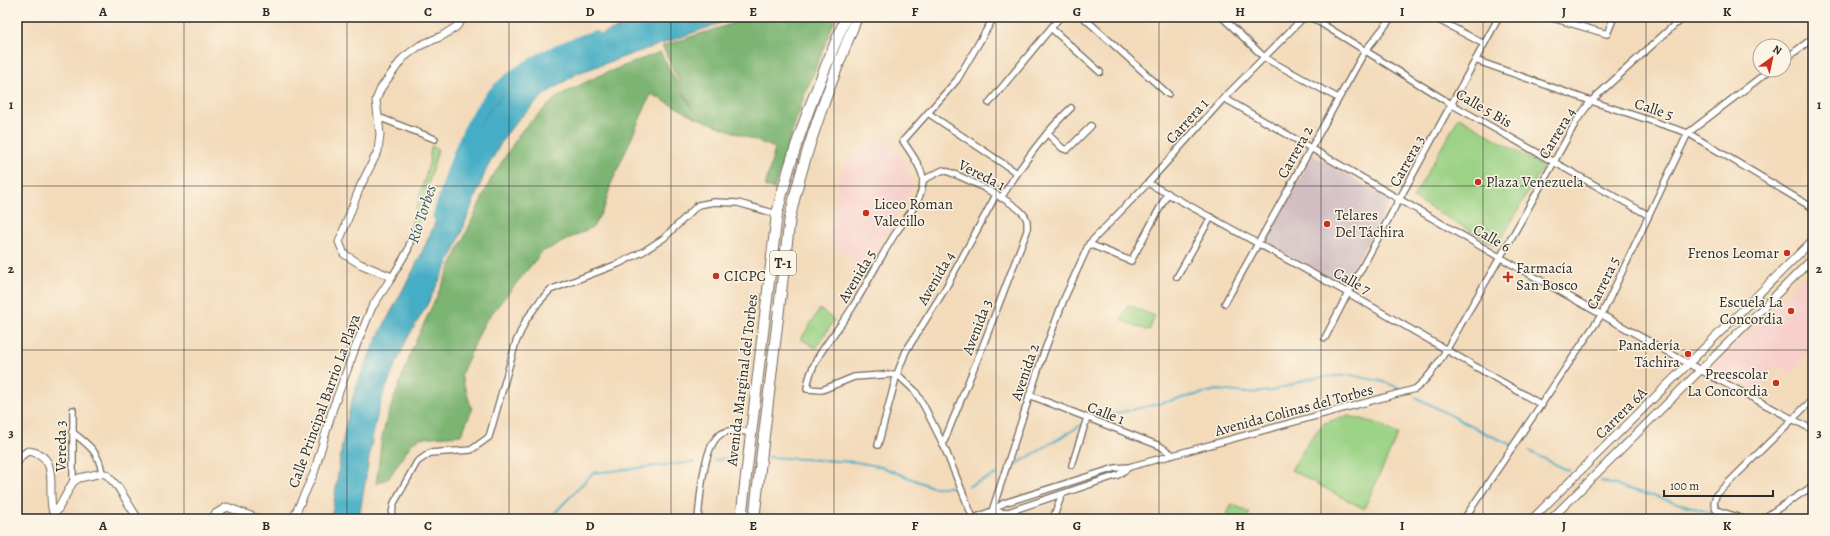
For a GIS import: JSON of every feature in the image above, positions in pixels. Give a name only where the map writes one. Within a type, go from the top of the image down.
[{"type":"highway","name":"Avenida Marginal del Torbes","points":[[741,519],[777,214],[797,139],[846,17]]},
{"type":"highway","name":"Avenida Marginal del Torbes","points":[[754,519],[782,273],[790,217],[799,176],[810,142],[857,17]]},
{"type":"highway","points":[[751,433],[764,434]]},
{"type":"street","points":[[411,238],[408,250],[392,277],[360,264],[344,254],[340,242],[360,187],[380,144],[376,100],[382,88],[403,58],[418,46],[442,36],[456,27],[464,17]]},
{"type":"street","points":[[924,180],[916,161],[903,141],[957,80],[994,17]]},
{"type":"street","points":[[990,103],[1052,29],[1060,17]]},
{"type":"street","points":[[1083,17],[1168,94]]},
{"type":"street","points":[[1222,17],[1265,58],[1338,98]]},
{"type":"street","name":"Carrera 1","points":[[1090,244],[1148,183],[1224,98],[1304,17]]},
{"type":"street","name":"Calle 5 Bis","points":[[1312,17],[1451,104],[1648,215]]},
{"type":"street","name":"Carrera 2","points":[[1225,303],[1365,51],[1392,17]]},
{"type":"street","points":[[1433,17],[1484,44]]},
{"type":"street","name":"Carrera 3","points":[[1325,338],[1348,293],[1499,17]]},
{"type":"street","points":[[1549,17],[1607,34],[1614,17]]},
{"type":"street","points":[[1670,17],[1678,22]]},
{"type":"street","name":"Carrera 4","points":[[1446,349],[1500,258],[1577,120],[1591,101],[1683,17]]},
{"type":"street","points":[[1052,29],[1100,72]]},
{"type":"street","points":[[1792,54],[1813,38]]},
{"type":"street","name":"Calle 5","points":[[1475,60],[1688,133],[1813,208]]},
{"type":"street","name":"Carrera 5","points":[[1464,519],[1602,314],[1688,133],[1760,78]]},
{"type":"street","name":"Calle 6","points":[[1224,98],[1400,198],[1500,258],[1689,364],[1703,370],[1813,430]]},
{"type":"street","name":"Avenida 4","points":[[878,445],[897,374],[906,351],[945,289],[999,196],[1047,132],[1071,108]]},
{"type":"street","points":[[928,113],[1017,173]]},
{"type":"street","points":[[378,117],[434,139]]},
{"type":"street","points":[[1047,132],[1062,148],[1067,150],[1091,126]]},
{"type":"street","name":"Vereda 1","points":[[924,180],[943,170],[999,196],[1026,217]]},
{"type":"street","name":"Avenida 5","points":[[897,374],[854,377],[822,390],[807,388],[808,376],[815,363],[915,206],[924,180]]},
{"type":"street","name":"Calle 7","points":[[1148,183],[1348,293],[1542,405]]},
{"type":"street","points":[[1090,244],[1131,261],[1168,193]]},
{"type":"street","points":[[390,519],[394,502],[416,462],[430,453],[471,450],[489,437],[516,342],[526,320],[550,290],[618,264],[644,251],[664,238],[698,205],[714,202],[738,203],[777,214]]},
{"type":"street","name":"Avenida 3","points":[[943,444],[1027,231],[1026,217]]},
{"type":"street","points":[[1177,277],[1211,217]]},
{"type":"street","name":"Carrera 6A","points":[[1532,519],[1813,240]]},
{"type":"street","name":"Avenida 2","points":[[992,511],[1029,395],[1064,299],[1090,244]]},
{"type":"street","name":"Carrera 6A","points":[[1551,519],[1703,370],[1813,258]]},
{"type":"street","points":[[1807,264],[1813,271]]},
{"type":"street","name":"Calle Principal Barrio La Playa","points":[[293,519],[314,473],[333,408],[356,346],[372,307],[392,277]]},
{"type":"street","name":"Avenida Colinas del Torbes","points":[[973,518],[992,511],[1004,503],[1115,468],[1129,467],[1415,389],[1422,384],[1446,349]]},
{"type":"street","points":[[897,374],[914,391],[921,401],[943,444],[973,518]]},
{"type":"street","name":"Calle 1","points":[[1029,395],[1160,446],[1173,455]]},
{"type":"street","points":[[1744,519],[1716,510],[1714,503],[1716,495],[1813,398]]},
{"type":"street","name":"Vereda 3","points":[[73,410],[73,482]]},
{"type":"street","points":[[1072,465],[1087,418]]},
{"type":"street","points":[[698,519],[708,452],[713,442],[720,434],[734,430],[751,433]]},
{"type":"street","points":[[72,432],[92,447],[101,462],[102,473]]},
{"type":"street","points":[[17,464],[21,456],[28,451],[36,452],[48,463],[52,478],[50,493],[51,516]]},
{"type":"street","name":"Avenida Colinas del Torbes","points":[[992,511],[1005,512],[1062,494],[1118,475],[1129,467]]},
{"type":"street","points":[[51,516],[58,511],[73,482],[79,478],[102,473],[107,475],[118,487],[138,519]]},
{"type":"street","points":[[1762,519],[1813,486]]},
{"type":"street","points":[[1053,518],[1062,494]]},
{"type":"street","points":[[212,519],[215,514],[227,507],[259,519]]},
{"type":"shaded area","name":"Liceo Roman Valecillo","points":[[884,136],[905,161],[914,185],[865,271],[829,241],[842,165]]},
{"type":"shaded area","name":"Telares Del Táchira","points":[[1313,155],[1391,200],[1343,285],[1264,243]]},
{"type":"shaded area","name":"Escuela La Concordia","points":[[1808,273],[1813,278],[1813,344],[1792,374],[1775,365],[1759,393],[1714,367]]},
{"type":"green space","points":[[753,17],[836,17],[802,102],[774,189],[765,187],[775,148],[697,118],[651,94],[611,184],[604,208],[593,227],[542,252],[484,323],[461,375],[472,410],[461,435],[420,438],[411,444],[389,478],[376,484],[382,437],[387,418],[413,347],[491,179],[522,130],[558,96],[598,76],[660,52],[693,110],[662,46]]},
{"type":"green space","name":"Plaza Venezuela","points":[[1459,117],[1543,167],[1497,246],[1413,198]]},
{"type":"green space","points":[[431,146],[438,149],[415,232],[410,229],[429,164]]},
{"type":"green space","points":[[1128,305],[1155,316],[1149,331],[1121,320]]},
{"type":"green space","points":[[820,309],[834,320],[816,348],[801,339]]},
{"type":"green space","points":[[1348,416],[1377,423],[1398,434],[1364,509],[1291,470],[1311,438],[1324,423]]},
{"type":"green space","points":[[1232,504],[1250,513],[1246,519],[1224,519]]},
{"type":"water","points":[[652,17],[738,17],[578,73],[545,94],[517,121],[505,136],[486,170],[454,251],[427,305],[407,339],[382,398],[374,428],[359,519],[331,519],[347,420],[363,368],[419,258],[462,158],[482,121],[510,87],[525,73],[542,62],[559,52],[595,36]]},
{"type":"waterway","name":"Río Torbes","points":[[439,216],[461,149],[473,124],[490,99],[502,86],[531,65],[547,56],[579,42],[595,37]]},
{"type":"waterway","points":[[1096,418],[1217,390],[1247,393],[1272,391],[1308,379],[1335,376],[1351,375],[1384,382],[1399,388]]},
{"type":"waterway","points":[[1415,397],[1489,435],[1517,447]]},
{"type":"waterway","points":[[1015,465],[1083,424]]},
{"type":"waterway","points":[[1529,451],[1569,471]]},
{"type":"waterway","points":[[767,457],[856,462],[882,467],[932,487],[952,487]]},
{"type":"waterway","points":[[714,460],[736,458]]},
{"type":"waterway","points":[[549,519],[593,473],[694,462]]},
{"type":"waterway","points":[[969,486],[997,474]]},
{"type":"waterway","points":[[1601,481],[1705,511],[1726,519]]},
{"type":"place","name":"Plaza Venezuela","points":[[1478,182]]},
{"type":"place","name":"Liceo Roman Valecillo","points":[[866,213]]},
{"type":"place","name":"Telares Del Táchira","points":[[1327,224]]},
{"type":"place","name":"Frenos Leomar","points":[[1787,253]]},
{"type":"place","name":"CICPC","points":[[716,276]]},
{"type":"place","name":"Farmacía San Bosco","points":[[1508,277]]},
{"type":"place","name":"Escuela La Concordia","points":[[1791,311]]},
{"type":"place","name":"Panadería Táchira","points":[[1688,354]]},
{"type":"place","name":"Preescolar La Concordia","points":[[1776,383]]}]
